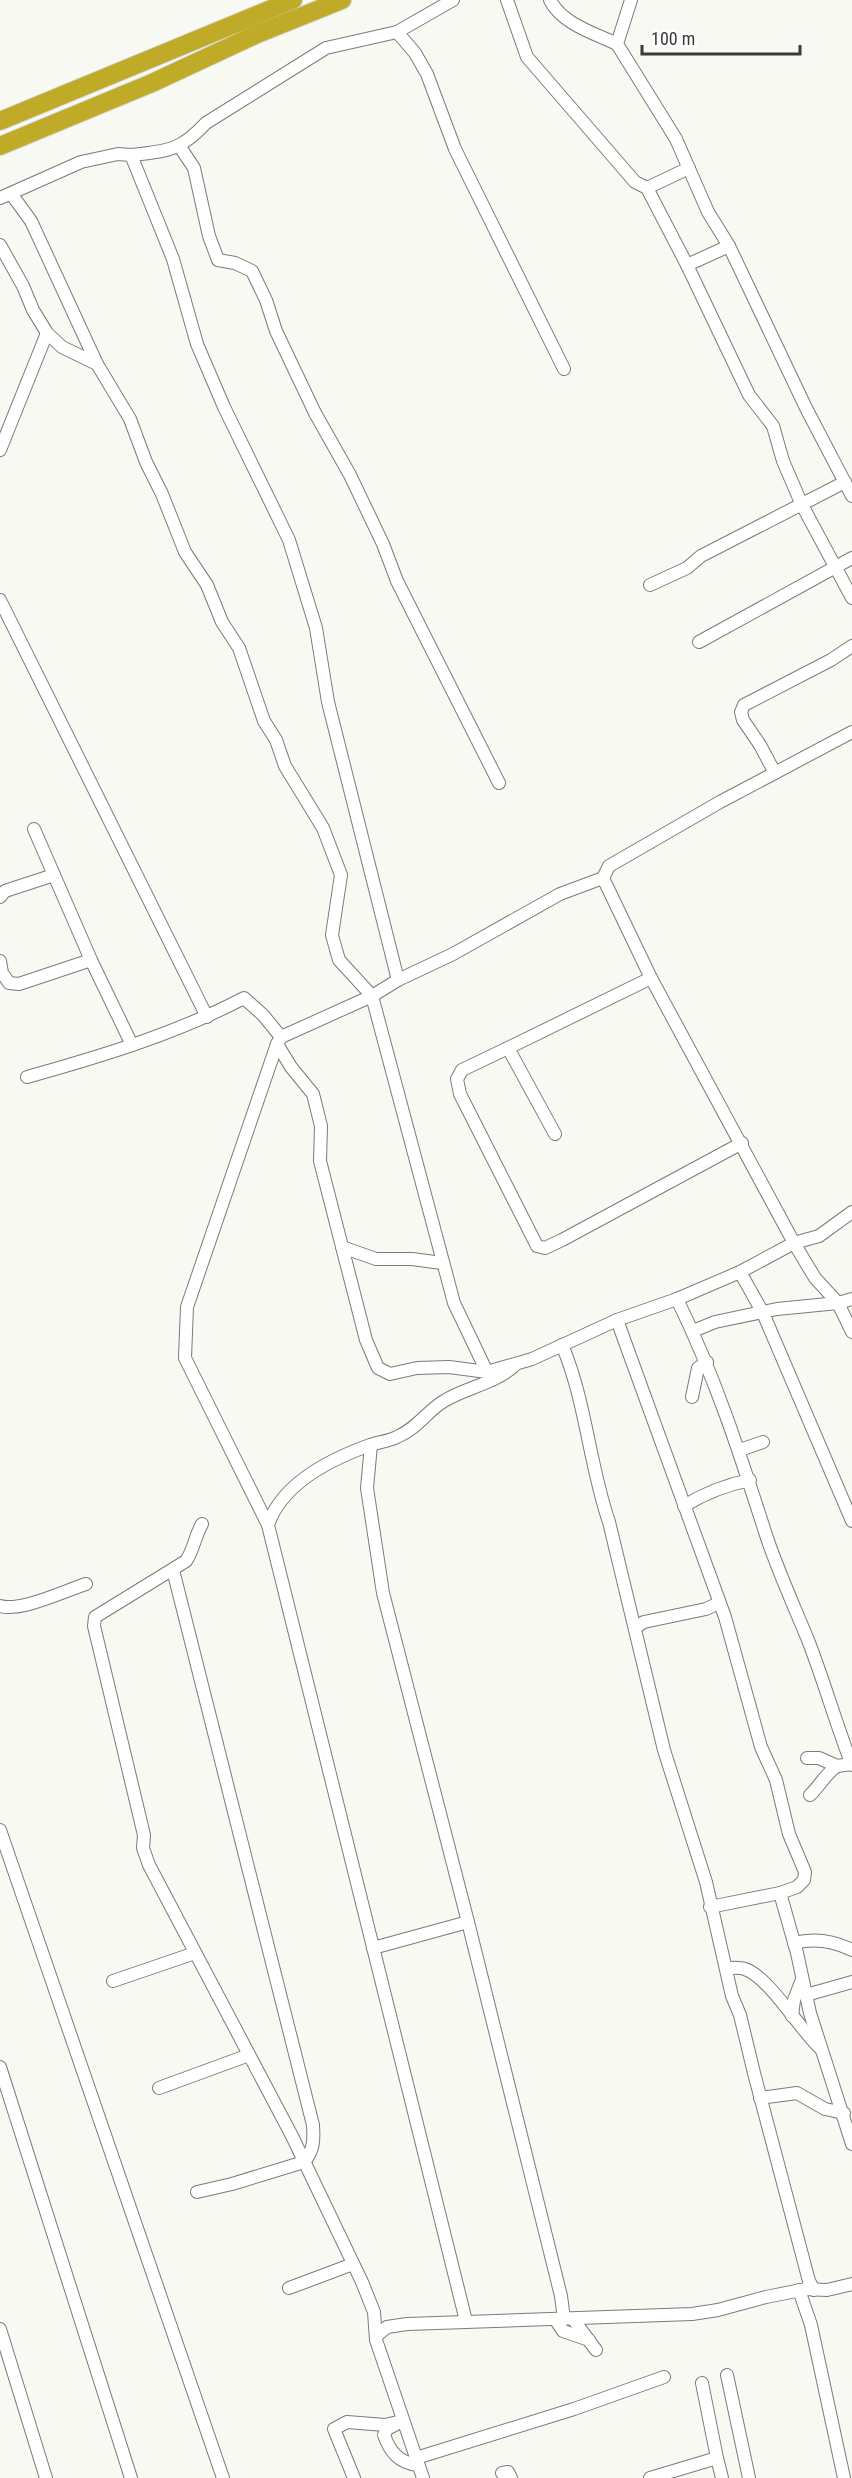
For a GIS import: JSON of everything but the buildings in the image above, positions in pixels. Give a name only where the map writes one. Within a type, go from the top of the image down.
[{"type":"highway","points":[[0,121],[293,0]]},
{"type":"highway","points":[[0,146],[152,84],[255,35],[342,0]]},
{"type":"street","points":[[453,0],[397,32],[326,48],[206,123],[180,147],[158,152],[118,154],[81,162],[6,196],[31,221],[97,364],[130,419],[185,552],[207,585],[222,622],[239,648],[264,721],[276,740],[285,766],[323,828],[341,875],[332,935],[334,946],[339,960],[372,996],[454,1303],[487,1372]]},
{"type":"street","points":[[507,0],[528,57],[635,182],[646,188],[687,265],[749,395],[773,426],[783,461],[802,505],[852,598]]},
{"type":"street","points":[[550,0],[556,12],[564,18],[617,44],[676,139],[708,212],[729,246],[796,387],[852,496]]},
{"type":"street","points":[[617,44],[631,0]]},
{"type":"street","points":[[397,32],[415,53],[428,74],[455,149],[564,369]]},
{"type":"street","points":[[180,147],[194,168],[209,237],[218,260],[235,263],[252,271],[266,300],[276,331],[315,413],[350,475],[383,544],[397,581],[499,783]]},
{"type":"street","points":[[131,155],[172,259],[197,344],[224,406],[289,540],[316,628],[328,702],[398,980]]},
{"type":"street","points":[[646,188],[689,168]]},
{"type":"street","points":[[0,246],[47,333],[62,347],[97,364]]},
{"type":"street","points":[[687,265],[729,246]]},
{"type":"street","points":[[0,450],[47,333]]},
{"type":"street","points":[[650,585],[687,568],[700,556],[844,482]]},
{"type":"street","points":[[699,642],[852,558]]},
{"type":"street","points":[[0,600],[207,1017]]},
{"type":"street","points":[[774,773],[760,745],[743,720],[741,712],[744,705],[831,660],[852,646]]},
{"type":"street","points":[[466,2321],[268,1525],[185,1358],[187,1307],[279,1041],[453,954],[560,894],[603,878],[609,866],[852,732]]},
{"type":"street","points":[[34,829],[91,960],[132,1045]]},
{"type":"street","points":[[0,897],[5,891],[54,874]]},
{"type":"street","points":[[603,878],[651,978],[742,1143],[794,1244],[815,1278],[838,1303],[852,1332]]},
{"type":"street","points":[[0,961],[2,974],[9,983],[19,984],[91,960]]},
{"type":"street","points":[[651,978],[462,1070],[457,1079],[460,1094],[537,1246],[546,1248],[562,1240],[742,1143]]},
{"type":"street","points":[[27,1077],[132,1045],[207,1017],[244,998],[263,1015],[291,1067],[313,1094],[321,1126],[320,1161],[366,1340],[378,1368],[390,1374],[417,1368],[449,1368],[487,1372],[520,1362],[740,1272],[794,1244],[819,1236],[852,1212]]},
{"type":"street","points":[[508,1048],[555,1134]]},
{"type":"street","points":[[342,1247],[376,1258],[442,1263]]},
{"type":"street","points":[[740,1272],[763,1313],[852,1521]]},
{"type":"street","points":[[677,1299],[706,1362],[740,1450],[767,1539],[808,1640],[852,1765],[837,1766],[819,1758],[807,1758]]},
{"type":"street","points":[[693,1331],[715,1322],[796,1306],[838,1303],[852,1299]]},
{"type":"street","points":[[618,1320],[731,1635],[738,1671],[761,1747],[776,1780],[789,1833],[805,1872],[804,1880],[797,1887],[780,1893],[710,1907]]},
{"type":"street","points":[[562,1345],[580,1405],[597,1489],[609,1522],[623,1587],[636,1627],[664,1750],[703,1872],[732,1996],[740,2015],[809,2281],[814,2290]]},
{"type":"street","points":[[268,1525],[272,1514],[293,1486],[324,1466],[370,1445],[396,1438],[418,1426],[443,1402],[496,1379],[520,1362]]},
{"type":"street","points":[[692,1397],[698,1368],[706,1362]]},
{"type":"street","points":[[740,1450],[763,1442]]},
{"type":"street","points":[[370,1445],[366,1488],[383,1593],[556,2274],[564,2319],[563,2331],[592,2345],[564,2319]]},
{"type":"street","points":[[684,1506],[707,1492],[732,1483],[750,1480]]},
{"type":"street","points":[[202,1524],[197,1532],[193,1551],[186,1561],[95,1617],[94,1626],[144,1835],[143,1848],[304,2163],[374,2312],[387,2327]]},
{"type":"street","points":[[173,1570],[313,2125],[314,2144],[304,2163],[197,2192]]},
{"type":"street","points":[[0,1606],[8,1608],[29,1603],[86,1584]]},
{"type":"street","points":[[636,1627],[644,1622],[706,1609],[720,1603]]},
{"type":"street","points":[[810,1795],[837,1766]]},
{"type":"street","points":[[0,1830],[223,2478]]},
{"type":"street","points":[[780,1893],[794,1943],[801,1982],[852,2144]]},
{"type":"street","points":[[373,1948],[468,1922]]},
{"type":"street","points":[[794,1943],[819,1941],[852,1950]]},
{"type":"street","points":[[113,1981],[195,1953]]},
{"type":"street","points":[[726,1968],[744,1968],[756,1976],[777,1996],[810,2039],[821,2049]]},
{"type":"street","points":[[792,2016],[801,1982]]},
{"type":"street","points":[[806,1995],[852,1982]]},
{"type":"street","points":[[159,2088],[249,2055]]},
{"type":"street","points":[[0,2067],[131,2478]]},
{"type":"street","points":[[760,2098],[797,2093],[825,2109],[844,2113]]},
{"type":"street","points":[[289,2288],[353,2264]]},
{"type":"street","points":[[376,2336],[387,2327],[466,2321],[692,2314],[718,2310],[766,2296],[799,2290],[827,2290],[852,2284]]},
{"type":"street","points":[[799,2290],[811,2325],[843,2478]]},
{"type":"street","points":[[374,2312],[376,2336],[398,2423],[423,2478]]},
{"type":"street","points":[[0,2329],[46,2478]]},
{"type":"street","points":[[727,2374],[749,2478]]},
{"type":"street","points":[[398,2423],[387,2429],[384,2434],[392,2452],[407,2464],[664,2377]]},
{"type":"street","points":[[702,2383],[722,2478]]},
{"type":"street","points":[[354,2478],[334,2429],[347,2422],[376,2425],[398,2423]]},
{"type":"street","points":[[650,2478],[717,2458]]}]
